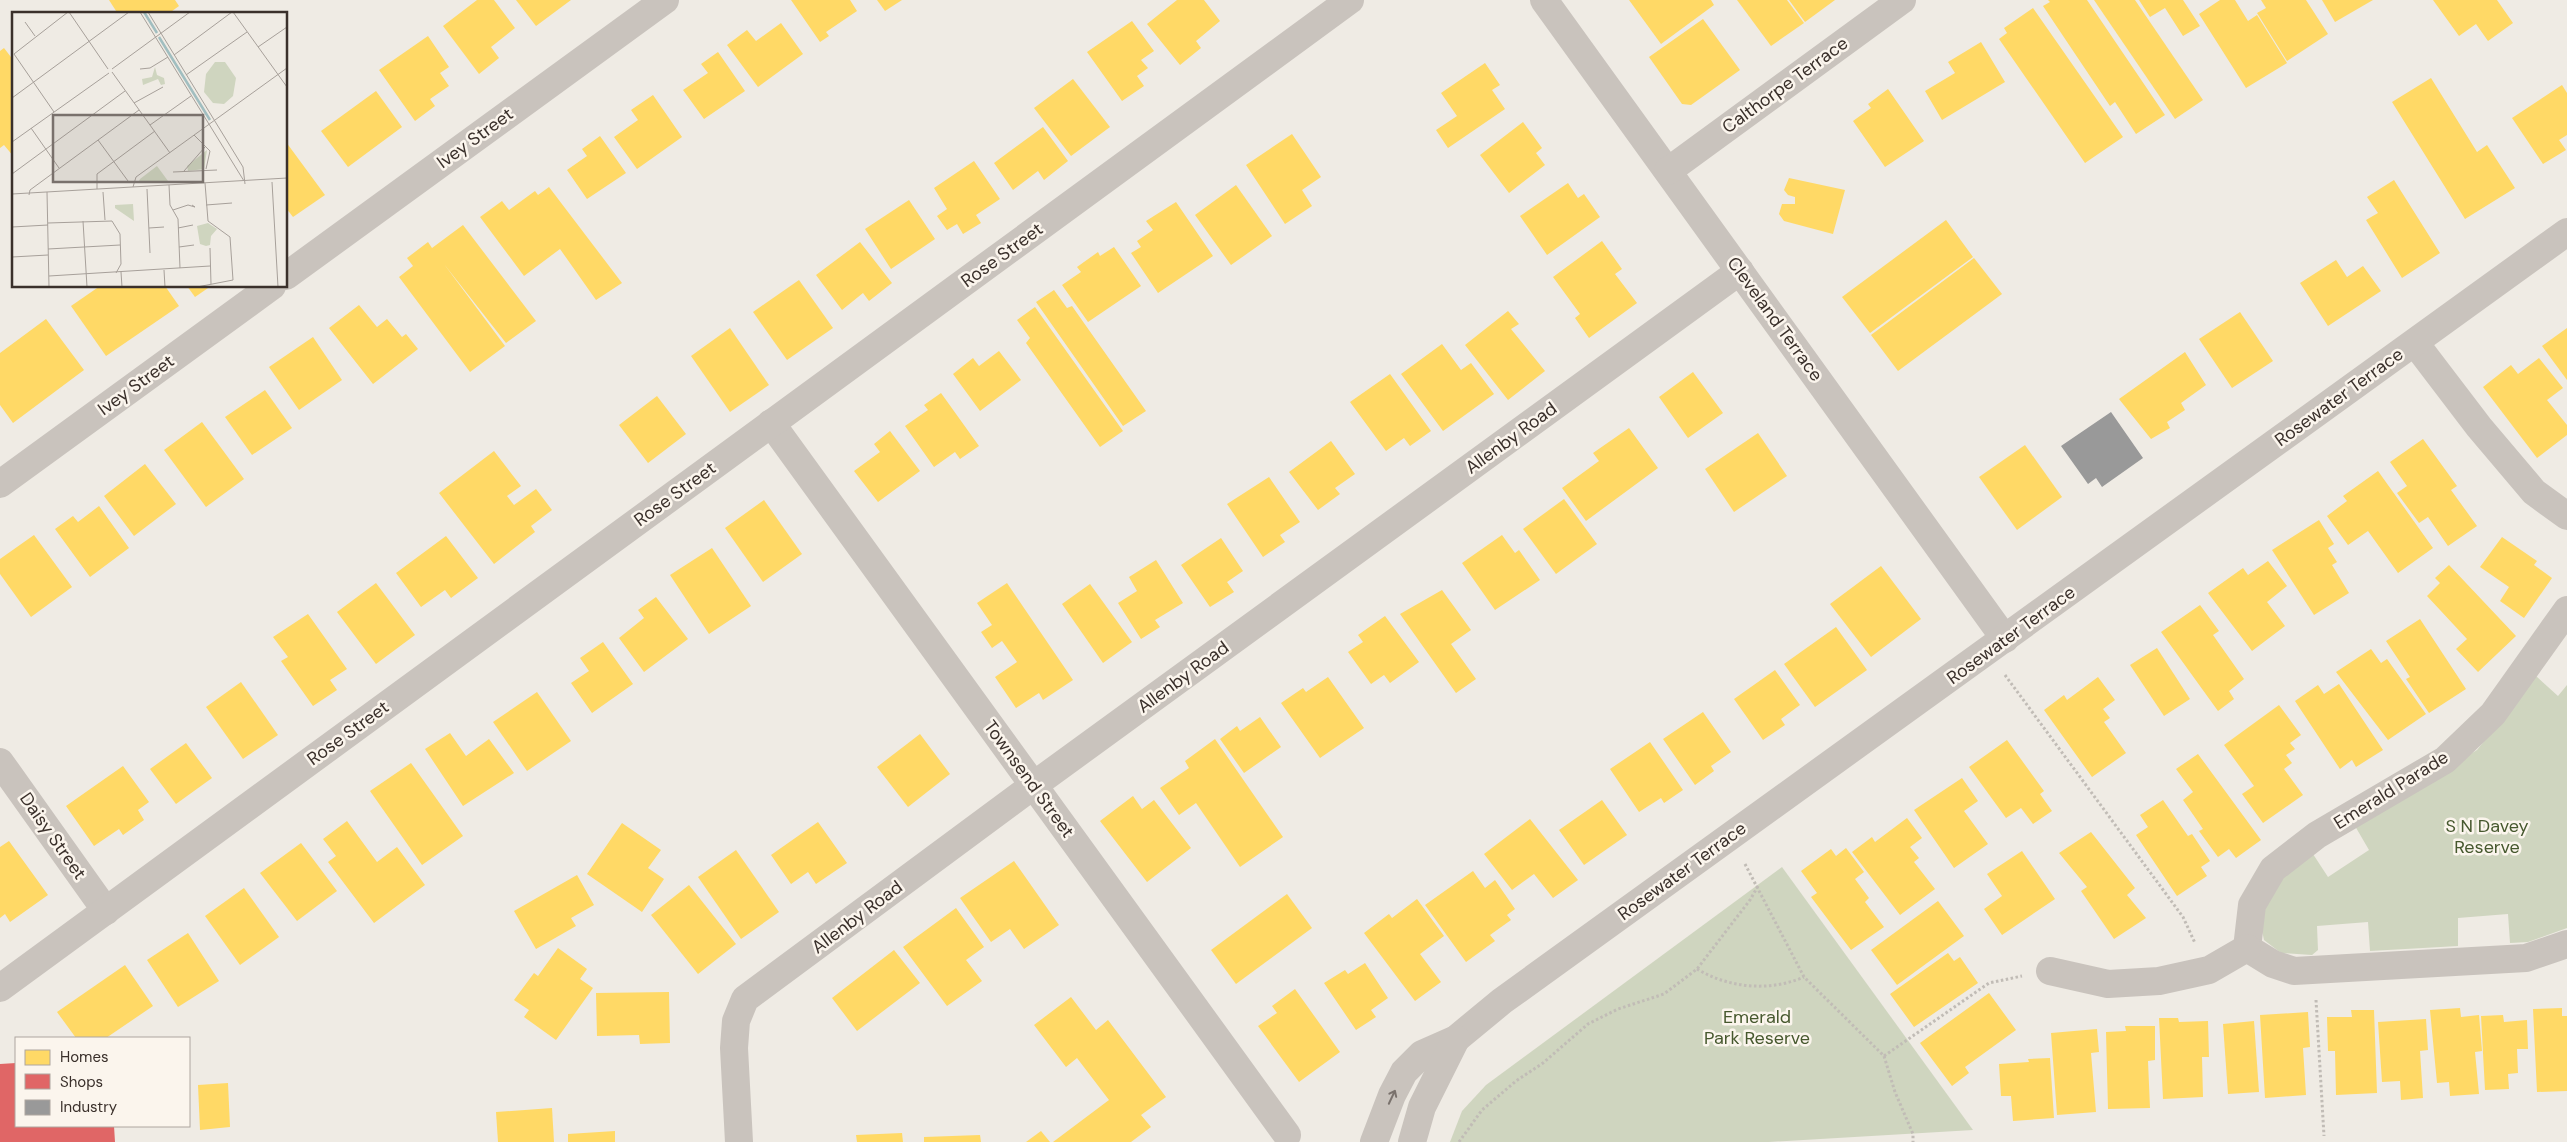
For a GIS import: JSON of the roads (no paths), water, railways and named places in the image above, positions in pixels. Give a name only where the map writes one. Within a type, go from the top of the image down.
[{"type":"street","name":"Ivey Street","points":[[288,275],[664,0]]},
{"type":"street","name":"Rose Street","points":[[0,988],[1350,0]]},
{"type":"street","name":"Cleveland Terrace","points":[[1544,0],[1740,271],[1996,645]]},
{"type":"street","name":"Calthorpe Terrace","points":[[1668,171],[1902,0]]},
{"type":"street","name":"Rosewater Terrace","points":[[1374,1142],[1392,1095],[1404,1072],[1422,1054],[1456,1039],[1502,1001],[2567,232]]},
{"type":"street","name":"Allenby Road","points":[[739,1142],[734,1048],[736,1022],[745,999],[1034,785],[1740,271]]},
{"type":"street","name":"Ivey Street","points":[[0,484],[269,288]]},
{"type":"street","points":[[2415,343],[2479,427],[2534,492],[2567,516]]},
{"type":"street","name":"Townsend Street","points":[[771,423],[1287,1135]]},
{"type":"street","name":"Emerald Parade","points":[[2248,948],[2252,905],[2273,869],[2317,835],[2445,760],[2493,714],[2567,610]]},
{"type":"street","name":"Daisy Street","points":[[0,762],[106,911]]},
{"type":"street","points":[[2050,971],[2108,984],[2159,981],[2209,970],[2248,948],[2273,964],[2294,971],[2526,958],[2567,944]]},
{"type":"street","name":"Rosewater Terrace","points":[[1412,1142],[1429,1091],[1456,1039]]},
{"type":"park label","name":"S N Davey Reserve","points":[[2487,836]]},
{"type":"park label","name":"Emerald Park Reserve","points":[[1757,1027]]}]
